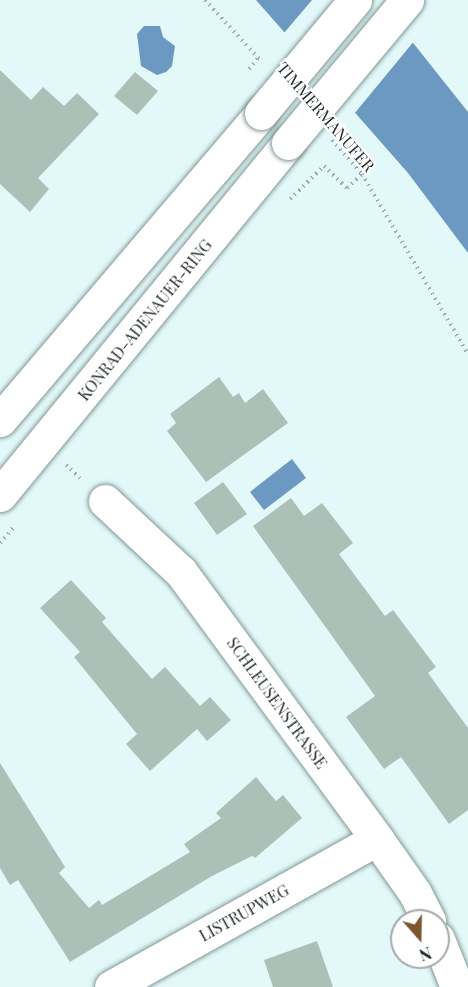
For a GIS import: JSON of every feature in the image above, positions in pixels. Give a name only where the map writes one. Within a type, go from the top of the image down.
[{"type":"main road","points":[[0,420],[355,0]]},
{"type":"main road","name":"KONRAD-ADENAUER-RING","points":[[0,495],[407,0]]},
{"type":"main road","name":"SCHLEUSENSTRASSE","points":[[105,501],[181,572],[415,893],[423,909]]},
{"type":"main road","name":"LISTRUPWEG","points":[[111,987],[376,839]]},
{"type":"main road","points":[[450,969],[457,987]]},
{"type":"path","name":"TIMMERMANUFER","points":[[205,0],[266,67]]},
{"type":"path","name":"TIMMERMANUFER","points":[[330,138],[362,174],[468,354]]},
{"type":"path","points":[[284,204],[324,166],[347,188],[362,174]]},
{"type":"water","points":[[256,0],[379,0],[468,112],[468,253],[408,173]]},
{"type":"water","points":[[144,26],[160,26],[163,37],[175,46],[172,66],[166,72],[157,75],[141,66],[137,34]]},
{"type":"water","points":[[292,459],[306,478],[264,510],[250,492]]},
{"type":"pier","points":[[312,0],[383,0],[415,40],[354,114],[284,33]]},
{"type":"building","points":[[0,70],[31,100],[43,87],[64,106],[77,93],[99,114],[38,178],[49,189],[30,212],[0,184]]},
{"type":"building","points":[[135,72],[158,91],[137,115],[114,96]]},
{"type":"building","points":[[219,377],[233,397],[239,393],[245,403],[263,389],[288,423],[206,482],[167,431],[176,423],[170,414]]},
{"type":"building","points":[[223,482],[247,514],[217,535],[194,503]]},
{"type":"building","points":[[291,498],[304,516],[322,503],[353,543],[339,554],[385,616],[393,610],[436,667],[428,673],[468,728],[468,810],[449,824],[401,757],[384,769],[346,717],[375,696],[253,526]]},
{"type":"building","points":[[71,580],[106,618],[102,622],[152,679],[165,667],[200,706],[210,697],[231,720],[207,741],[197,729],[150,771],[126,744],[137,734],[74,657],[80,652],[40,608]]},
{"type":"building","points":[[0,763],[65,867],[59,873],[89,908],[99,900],[102,905],[190,852],[184,844],[221,818],[216,813],[256,777],[276,801],[283,795],[302,818],[255,858],[252,856],[212,876],[70,962],[18,880],[10,885],[0,868]]},
{"type":"building","points":[[317,941],[333,987],[273,987],[264,960]]}]
